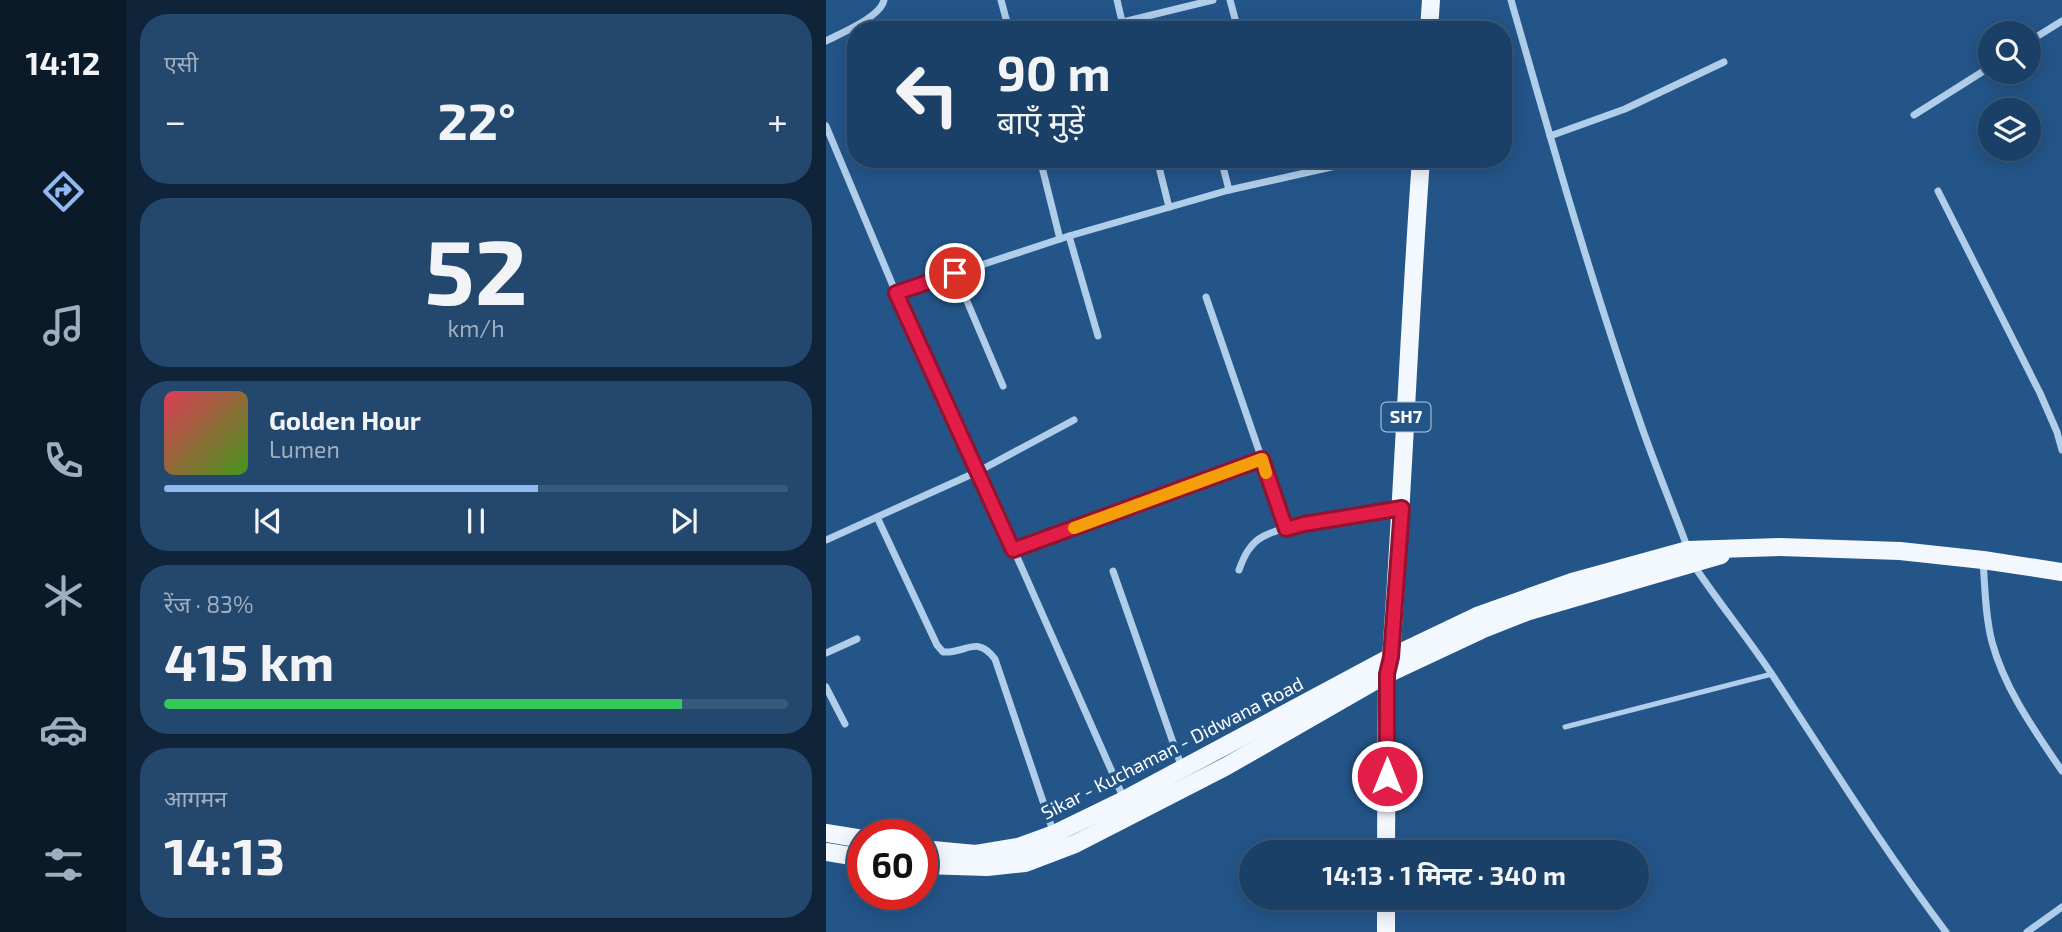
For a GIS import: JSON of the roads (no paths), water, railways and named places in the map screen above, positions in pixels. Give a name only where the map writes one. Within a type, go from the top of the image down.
[{"type":"main road","points":[[1430,21],[1431,0]]},
{"type":"main road","name":"SH7","points":[[1389,665],[1402,508],[1420,168]]},
{"type":"main road","points":[[1386,840],[1389,665],[1529,611],[1691,557],[1734,550],[1780,547],[1900,551],[2062,572]]},
{"type":"main road","name":"Sikar - Kuchaman - Didwana Road","points":[[938,850],[976,854],[1018,847],[1055,834],[1389,665]]},
{"type":"main road","name":"Sikar - Kuchaman - Didwana Road","points":[[938,865],[987,867],[1025,863],[1075,844],[1225,767],[1389,665]]},
{"type":"main road","points":[[826,833],[847,836]]},
{"type":"main road","points":[[826,852],[847,855]]},
{"type":"main road","points":[[1386,910],[1386,932]]},
{"type":"street","points":[[862,21],[875,14],[883,6],[884,0]]},
{"type":"street","points":[[1001,0],[1007,21]]},
{"type":"street","points":[[1117,0],[1122,21]]},
{"type":"street","points":[[1140,21],[1213,0]]},
{"type":"street","points":[[1230,0],[1236,21]]},
{"type":"street","points":[[1511,0],[1550,136],[1639,420],[1691,557],[1772,674],[1841,783],[1946,932]]},
{"type":"street","points":[[2041,34],[2062,21]]},
{"type":"street","points":[[826,41],[847,29]]},
{"type":"street","points":[[1550,136],[1625,109],[1724,62]]},
{"type":"street","points":[[1914,115],[1978,75]]},
{"type":"street","points":[[826,126],[896,293],[979,471],[1124,800]]},
{"type":"street","points":[[1042,168],[1060,239]]},
{"type":"street","points":[[1159,168],[1168,207]]},
{"type":"street","points":[[1223,168],[1229,190]]},
{"type":"street","points":[[896,293],[1069,236],[1168,207],[1327,168]]},
{"type":"street","points":[[1938,191],[2059,431],[2062,450]]},
{"type":"street","points":[[1069,236],[1098,336]]},
{"type":"street","points":[[955,273],[1003,386]]},
{"type":"street","points":[[1206,298],[1286,529]]},
{"type":"street","points":[[826,540],[979,471],[1074,420]]},
{"type":"street","points":[[1013,550],[1262,459]]},
{"type":"street","points":[[1239,570],[1252,545],[1264,536],[1304,524],[1402,508]]},
{"type":"street","points":[[877,517],[937,645],[943,652],[951,653],[981,646],[995,659],[1055,834]]},
{"type":"street","points":[[1983,560],[1987,618],[1992,643],[2011,690],[2062,771]]},
{"type":"street","points":[[1114,571],[1182,768]]},
{"type":"street","points":[[826,653],[856,639]]},
{"type":"street","points":[[826,687],[845,724]]},
{"type":"street","points":[[2027,932],[2062,908]]},
{"type":"lane","points":[[1565,727],[1772,674]]}]
